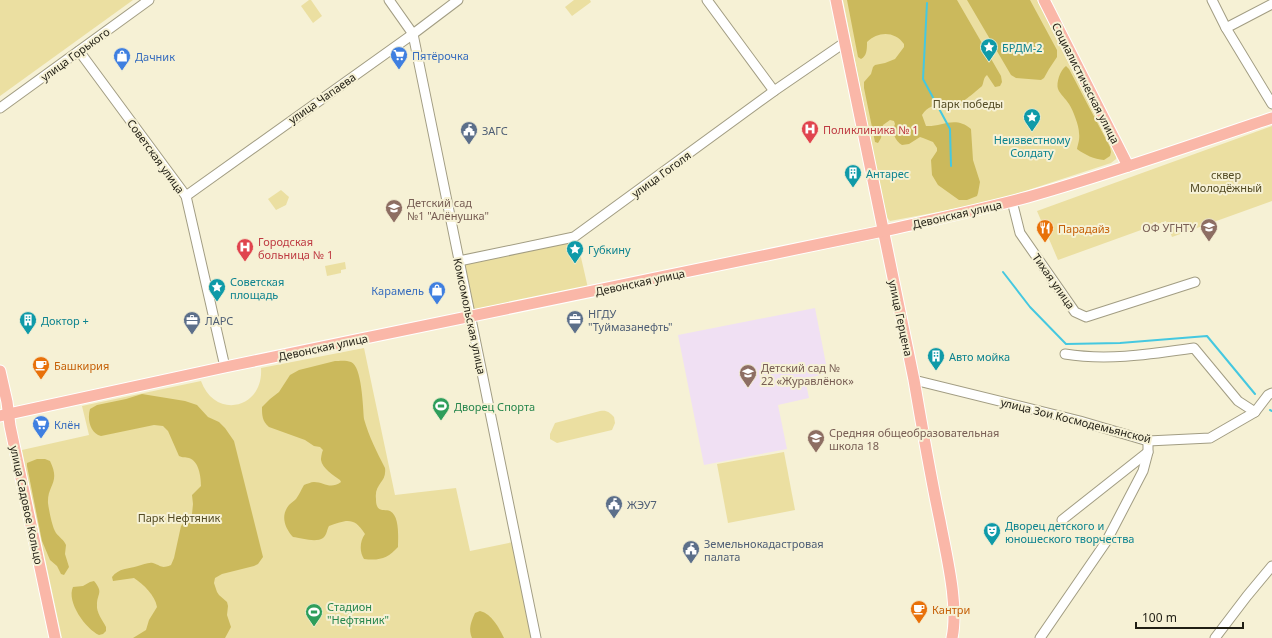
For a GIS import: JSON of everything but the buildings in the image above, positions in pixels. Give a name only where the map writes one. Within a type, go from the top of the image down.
[{"type":"main road","name":"улица Герцена","points":[[836,0],[914,380],[949,569],[953,602],[953,637]]},
{"type":"main road","name":"Социалистическая улица","points":[[1044,0],[1128,166]]},
{"type":"main road","name":"Девонская улица","points":[[4,415],[225,367],[883,231],[1012,201],[1128,166],[1272,118]]},
{"type":"main road","name":"улица Садовое Кольцо","points":[[0,371],[7,402],[4,415],[55,638]]},
{"type":"street","name":"улица Горького","points":[[0,108],[149,0]]},
{"type":"street","name":"Комсомольская улица","points":[[389,0],[413,34],[536,638]]},
{"type":"street","name":"улица Чапаева","points":[[186,196],[413,34],[458,0]]},
{"type":"street","points":[[707,0],[774,92]]},
{"type":"street","points":[[1212,0],[1226,28],[1272,104]]},
{"type":"street","points":[[1226,28],[1272,4]]},
{"type":"street","name":"улица Гоголя","points":[[459,261],[574,237],[844,43]]},
{"type":"street","name":"Советская улица","points":[[79,51],[186,196],[225,367]]},
{"type":"street","name":"Тихая улица","points":[[1012,201],[1020,233],[1075,312],[1086,317],[1195,282]]},
{"type":"street","points":[[1064,354],[1084,357],[1127,356],[1194,348],[1238,401],[1255,412]]},
{"type":"street","name":"улица Зои Космодемьянской","points":[[914,380],[1080,421],[1148,441],[1210,438],[1255,412],[1268,395],[1272,393]]},
{"type":"street","points":[[1040,638],[1106,542],[1143,471],[1148,452],[1148,441]]},
{"type":"street","points":[[1062,520],[1148,452]]},
{"type":"street","points":[[1215,638],[1272,566]]},
{"type":"shaded area","points":[[847,0],[957,0],[1001,76],[1002,82],[1000,86],[995,87],[987,75],[982,86],[961,103],[954,105],[934,106],[926,110],[922,115],[926,126],[954,122],[965,125],[971,129],[973,160],[980,182],[977,196],[967,200],[959,200],[938,185],[932,175],[931,160],[937,151],[937,148],[933,142],[920,137],[909,144],[902,145],[894,136],[894,121],[890,120],[883,125],[881,138],[878,143],[875,142],[864,82],[871,74],[875,65],[895,59],[904,47],[904,44],[896,37],[881,34],[871,38],[867,42],[866,54],[861,59],[858,57]]},
{"type":"shaded area","points":[[967,0],[1030,0],[1057,50],[1057,57],[1044,78],[1041,80],[1016,78],[1011,75]]},
{"type":"shaded area","points":[[1066,66],[1069,69],[1110,147],[1110,156],[1104,160],[1097,159],[1077,149],[1079,130],[1077,122],[1071,107],[1058,89],[1060,73]]},
{"type":"shaded area","name":"Детский сад № 22 «Журавлёнок»","points":[[815,308],[828,374],[805,378],[809,398],[778,405],[787,449],[704,465],[678,335]]},
{"type":"shaded area","points":[[335,361],[351,362],[355,365],[358,371],[364,419],[385,468],[384,477],[377,490],[376,503],[379,509],[390,511],[397,522],[398,547],[391,554],[375,560],[364,559],[361,553],[361,546],[365,534],[357,524],[353,522],[345,521],[329,526],[323,538],[316,540],[293,537],[286,526],[284,518],[285,513],[286,509],[296,499],[304,485],[318,482],[330,486],[341,482],[329,472],[322,463],[321,460],[323,450],[320,447],[314,446],[305,440],[269,427],[262,415],[262,407],[279,392],[290,375],[299,370]]},
{"type":"shaded area","points":[[142,394],[185,401],[197,405],[208,417],[219,422],[234,441],[263,557],[258,564],[254,566],[222,574],[215,578],[214,583],[217,592],[227,602],[228,606],[227,615],[231,627],[225,638],[133,638],[146,630],[149,620],[157,607],[156,603],[154,598],[142,584],[134,578],[113,581],[112,577],[124,569],[149,563],[162,567],[171,565],[181,526],[192,514],[192,495],[201,486],[200,474],[195,462],[189,458],[179,456],[168,431],[163,426],[154,425],[101,436],[92,429],[89,421],[90,409],[97,405]]},
{"type":"shaded area","points":[[37,459],[45,459],[50,461],[53,468],[54,479],[49,492],[48,503],[55,530],[66,545],[65,554],[69,567],[64,575],[61,574],[57,566],[50,560],[42,541],[27,466],[27,463]]},
{"type":"shaded area","points":[[94,581],[99,588],[97,608],[106,627],[106,631],[99,635],[88,627],[83,621],[72,600],[73,587],[83,586]]},
{"type":"shaded area","points":[[480,611],[492,618],[504,638],[472,638],[470,632],[471,622],[475,613]]},
{"type":"green space","points":[[0,0],[133,0],[0,96]]},
{"type":"green space","points":[[311,0],[322,16],[313,23],[301,6]]},
{"type":"green space","points":[[574,0],[590,0],[591,2],[572,16],[565,7]]},
{"type":"green space","name":"Парк победы","points":[[843,0],[1037,0],[1117,153],[1116,159],[1111,163],[991,202],[890,221],[886,217]]},
{"type":"green space","name":"сквер Молодёжный","points":[[1272,126],[1272,201],[1172,237],[1166,221],[1058,260],[1037,211]]},
{"type":"green space","points":[[281,190],[289,197],[286,205],[276,210],[268,199]]},
{"type":"green space","points":[[577,240],[588,288],[475,312],[464,263]]},
{"type":"green space","points":[[345,262],[346,269],[341,270],[341,273],[327,276],[325,266]]},
{"type":"green space","name":"Парк Нефтяник","points":[[364,348],[395,495],[456,488],[470,551],[513,542],[532,638],[62,638],[22,450],[89,435],[82,406],[201,381],[208,393],[217,401],[227,405],[237,404],[247,400],[255,393],[260,382],[261,368]]},
{"type":"green space","points":[[600,411],[608,412],[614,417],[615,423],[612,430],[557,443],[550,439],[550,434],[555,423]]},
{"type":"green space","points":[[784,452],[795,510],[728,523],[717,464]]},
{"type":"waterway","points":[[927,3],[923,79],[950,129],[951,166]]},
{"type":"waterway","points":[[1003,272],[1030,307],[1066,344],[1120,343],[1207,336],[1255,394]]},
{"type":"place","name":"БРДМ-2","points":[[989,62]]},
{"type":"place","name":"Пятёрочка","points":[[399,70]]},
{"type":"place","name":"Дачник","points":[[122,71]]},
{"type":"place","name":"Неизвестному Солдату","points":[[1032,132]]},
{"type":"place","name":"Поликлиника № 1","points":[[810,144]]},
{"type":"place","name":"ЗАГС","points":[[469,145]]},
{"type":"place","name":"Антарес","points":[[853,188]]},
{"type":"place","name":"Детский сад №1 \"Алёнушка\"","points":[[394,223]]},
{"type":"place","name":"ОФ УГНТУ","points":[[1209,242]]},
{"type":"place","name":"Парадайз","points":[[1045,243]]},
{"type":"place","name":"Городская больница № 1","points":[[245,262]]},
{"type":"place","name":"Губкину","points":[[575,264]]},
{"type":"place","name":"Советская площадь","points":[[217,302]]},
{"type":"place","name":"Карамель","points":[[437,305]]},
{"type":"place","name":"НГДУ \"Туймазанефть\"","points":[[575,334]]},
{"type":"place","name":"Доктор +","points":[[28,335]]},
{"type":"place","name":"ЛАРС","points":[[192,335]]},
{"type":"place","name":"Авто мойка","points":[[936,371]]},
{"type":"place","name":"Башкирия","points":[[41,380]]},
{"type":"place","name":"Детский сад № 22 «Журавлёнок»","points":[[748,388]]},
{"type":"place","name":"Дворец Спорта","points":[[441,421]]},
{"type":"place","name":"Клён","points":[[41,439]]},
{"type":"place","name":"Средняя общеобразовательная школа 18","points":[[816,453]]},
{"type":"place","name":"ЖЭУ7","points":[[614,519]]},
{"type":"place","name":"Дворец детского и юношеского творчества","points":[[992,546]]},
{"type":"place","name":"Земельнокадастровая палата","points":[[691,564]]},
{"type":"place","name":"Кантри","points":[[919,624]]},
{"type":"place","name":"Стадион \"Нефтяник\"","points":[[314,627]]}]
